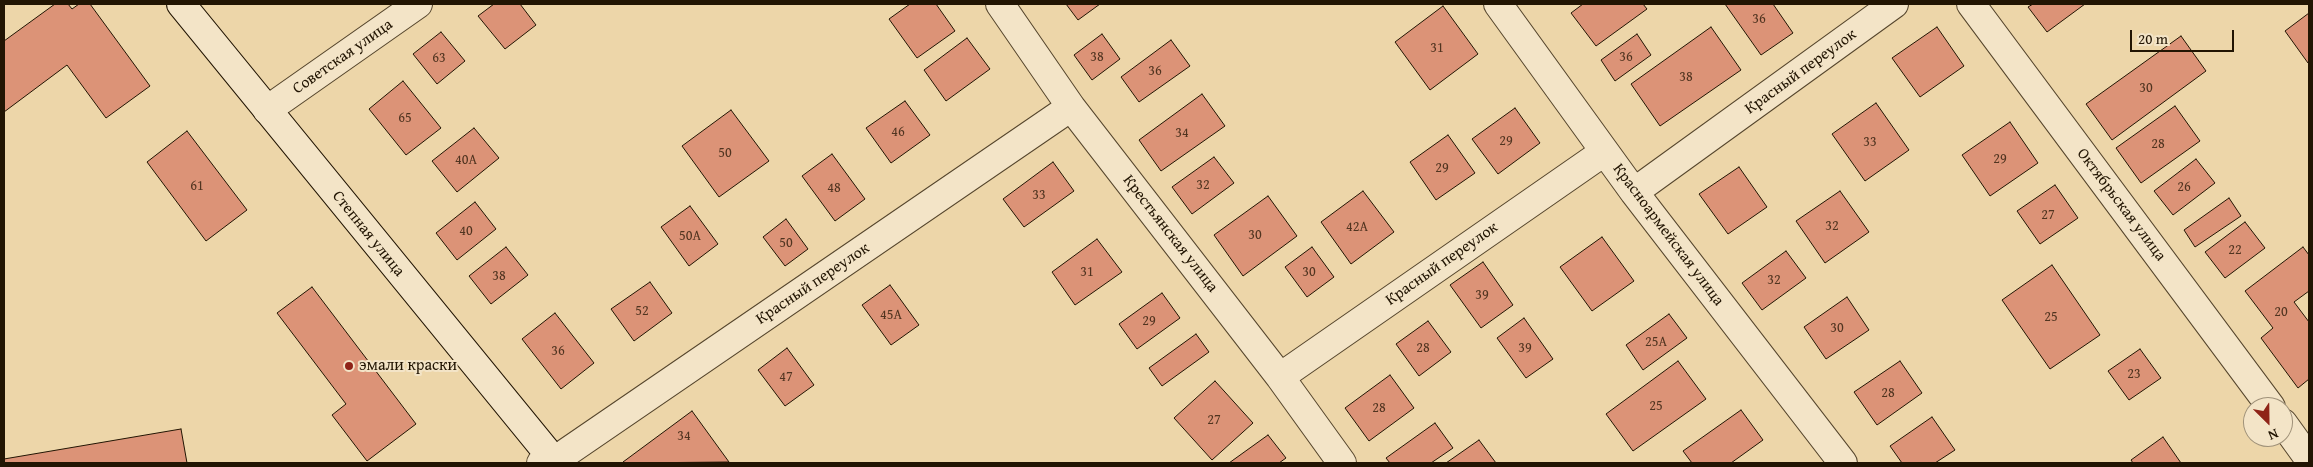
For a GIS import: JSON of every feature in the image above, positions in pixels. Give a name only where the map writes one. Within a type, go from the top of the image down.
[{"type":"street","name":"Степная улица","points":[[181,4],[551,462]]},
{"type":"street","name":"Советская улица","points":[[267,110],[418,4]]},
{"type":"street","name":"Крестьянская улица","points":[[1000,4],[1071,106],[1280,377],[1342,463]]},
{"type":"street","name":"Красноармейская улица","points":[[1498,4],[1604,152],[1842,463]]},
{"type":"street","name":"Красный переулок","points":[[1634,192],[1894,4]]},
{"type":"street","name":"Октябрьская улица","points":[[1971,4],[2264,397]]},
{"type":"street","name":"Красный переулок","points":[[551,462],[1071,106]]},
{"type":"street","name":"Красный переулок","points":[[1280,377],[1604,152]]},
{"type":"street","points":[[2293,436],[2309,458]]},
{"type":"building","points":[[55,4],[68,4],[72,9],[79,4],[90,4],[150,86],[106,118],[67,65],[4,112],[4,41]]},
{"type":"building","points":[[494,4],[520,4],[536,25],[505,49],[478,16]]},
{"type":"building","points":[[910,4],[936,4],[955,31],[917,58],[889,19]]},
{"type":"building","points":[[1066,4],[1100,4],[1078,20]]},
{"type":"building","points":[[1583,4],[1643,4],[1647,9],[1596,46],[1571,13]]},
{"type":"building","points":[[1725,4],[1773,4],[1793,33],[1761,55]]},
{"type":"building","points":[[2033,4],[2085,4],[2047,32],[2028,7]]},
{"type":"building","points":[[1443,6],[1478,54],[1430,90],[1395,42]]},
{"type":"building","points":[[2309,13],[2309,62],[2308,63],[2285,31]]},
{"type":"building","points":[[1711,27],[1741,70],[1660,126],[1631,84]]},
{"type":"building","points":[[1937,27],[1964,66],[1920,97],[1892,58]]},
{"type":"building","points":[[441,32],[465,61],[437,84],[413,54]]},
{"type":"building","points":[[1102,34],[1120,59],[1092,80],[1074,55]]},
{"type":"building","points":[[1637,34],[1651,55],[1615,81],[1601,60]]},
{"type":"building","points":[[2181,36],[2206,71],[2112,140],[2086,104]]},
{"type":"building","points":[[967,38],[990,69],[946,101],[924,70]]},
{"type":"building","points":[[1171,40],[1190,66],[1139,102],[1121,77]]},
{"type":"building","points":[[403,81],[441,128],[406,155],[369,109]]},
{"type":"building","points":[[1202,94],[1225,126],[1161,171],[1139,140]]},
{"type":"building","points":[[905,101],[930,135],[891,163],[866,128]]},
{"type":"building","points":[[1876,103],[1909,150],[1865,181],[1832,134]]},
{"type":"building","points":[[2175,106],[2200,141],[2141,183],[2116,148]]},
{"type":"building","points":[[1515,108],[1540,143],[1498,174],[1472,139]]},
{"type":"building","points":[[731,110],[769,161],[719,197],[682,146]]},
{"type":"building","points":[[2010,122],[2038,163],[1990,196],[1962,155]]},
{"type":"building","points":[[474,128],[499,158],[457,192],[432,161]]},
{"type":"building","points":[[187,131],[247,210],[206,241],[147,162]]},
{"type":"building","points":[[1448,135],[1475,173],[1436,200],[1410,162]]},
{"type":"building","points":[[832,154],[865,199],[835,221],[802,176]]},
{"type":"building","points":[[1214,157],[1234,183],[1192,214],[1172,187]]},
{"type":"building","points":[[2196,159],[2215,183],[2173,215],[2154,191]]},
{"type":"building","points":[[1053,162],[1074,191],[1024,227],[1003,199]]},
{"type":"building","points":[[1739,167],[1767,207],[1728,234],[1699,194]]},
{"type":"building","points":[[2055,185],[2078,218],[2040,244],[2017,211]]},
{"type":"building","points":[[1363,191],[1394,232],[1351,264],[1321,222]]},
{"type":"building","points":[[1840,191],[1869,232],[1825,263],[1796,221]]},
{"type":"building","points":[[1268,196],[1297,236],[1243,276],[1214,235]]},
{"type":"building","points":[[2229,198],[2241,216],[2195,247],[2184,230]]},
{"type":"building","points":[[475,202],[496,229],[457,260],[436,233]]},
{"type":"building","points":[[690,206],[718,244],[689,266],[661,227]]},
{"type":"building","points":[[786,219],[808,249],[785,266],[763,237]]},
{"type":"building","points":[[2245,222],[2265,248],[2225,278],[2205,252]]},
{"type":"building","points":[[1602,237],[1634,281],[1592,311],[1560,267]]},
{"type":"building","points":[[1097,239],[1122,272],[1075,305],[1052,272]]},
{"type":"building","points":[[506,247],[528,275],[491,304],[469,276]]},
{"type":"building","points":[[1312,247],[1334,277],[1307,297],[1285,267]]},
{"type":"building","points":[[2303,247],[2309,255],[2309,291],[2294,302],[2309,322],[2309,379],[2298,388],[2261,338],[2273,328],[2245,291]]},
{"type":"building","points":[[1786,251],[1806,278],[1762,310],[1742,283]]},
{"type":"building","points":[[1483,262],[1513,305],[1481,328],[1450,285]]},
{"type":"building","points":[[2052,265],[2100,335],[2050,369],[2002,300]]},
{"type":"building","points":[[650,282],[672,313],[634,341],[611,309]]},
{"type":"building","points":[[890,285],[919,325],[891,345],[862,305]]},
{"type":"building","points":[[312,287],[416,424],[367,461],[332,415],[346,404],[277,313]]},
{"type":"building","points":[[1162,293],[1180,318],[1137,349],[1119,324]]},
{"type":"building","points":[[1847,297],[1869,330],[1826,359],[1804,327]]},
{"type":"building","points":[[555,313],[594,363],[561,389],[522,339]]},
{"type":"building","points":[[1669,314],[1687,338],[1643,370],[1626,345]]},
{"type":"building","points":[[1524,318],[1553,359],[1526,378],[1497,338]]},
{"type":"building","points":[[1428,321],[1451,352],[1419,376],[1396,344]]},
{"type":"building","points":[[1196,334],[1209,352],[1162,386],[1149,368]]},
{"type":"building","points":[[787,348],[814,385],[785,406],[758,370]]},
{"type":"building","points":[[2140,349],[2161,378],[2129,400],[2108,371]]},
{"type":"building","points":[[1678,361],[1706,399],[1633,451],[1606,414]]},
{"type":"building","points":[[1900,361],[1922,393],[1877,425],[1854,392]]},
{"type":"building","points":[[1390,375],[1414,408],[1369,441],[1345,408]]},
{"type":"building","points":[[1215,381],[1253,423],[1212,460],[1174,418]]},
{"type":"building","points":[[1741,410],[1763,440],[1731,463],[1692,463],[1683,451]]},
{"type":"building","points":[[692,411],[729,462],[623,462]]},
{"type":"building","points":[[1932,417],[1955,450],[1935,463],[1902,463],[1890,446]]},
{"type":"building","points":[[1435,423],[1453,448],[1431,463],[1390,463],[1386,458]]},
{"type":"building","points":[[181,429],[187,463],[4,463],[4,459]]},
{"type":"building","points":[[1268,435],[1286,458],[1279,463],[1229,463]]},
{"type":"building","points":[[2163,437],[2181,463],[2133,463],[2131,460]]},
{"type":"building","points":[[1479,440],[1496,463],[1446,463]]},
{"type":"place","name":"эмали краски","points":[[349,366]]}]
